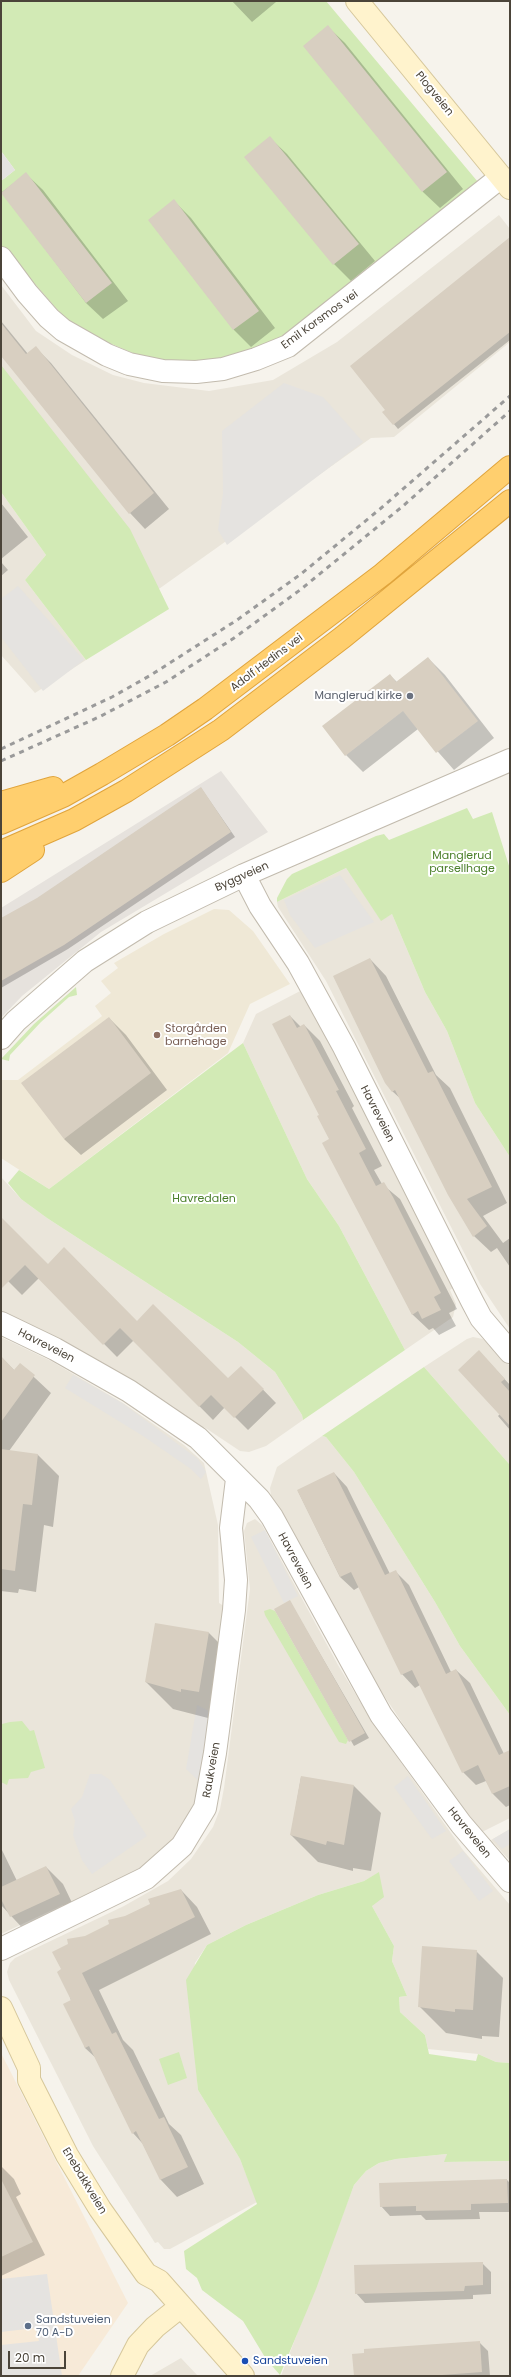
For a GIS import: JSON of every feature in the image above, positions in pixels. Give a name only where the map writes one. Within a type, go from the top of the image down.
[{"type":"highway","name":"Adolf Hedins vei","points":[[1,823],[62,796],[167,735],[277,655],[383,574],[510,467]]},
{"type":"highway","points":[[1,871],[74,820],[154,775],[221,730],[343,637],[510,501]]},
{"type":"highway","points":[[1,803],[102,774]]},
{"type":"highway","points":[[1,852],[74,820]]},
{"type":"main road","name":"Plogveien","points":[[357,1],[506,183]]},
{"type":"main road","name":"Enebakkveien","points":[[1,2008],[6,2033],[29,2068],[39,2074],[82,2157],[105,2197],[154,2266],[159,2281],[180,2307],[243,2376]]},
{"type":"main road","points":[[122,2376],[138,2345],[155,2326],[180,2307]]},
{"type":"street","name":"Emil Korsmos vei","points":[[1,258],[26,293],[58,326],[106,355],[129,364],[163,371],[216,370],[256,359],[288,346],[506,183]]},
{"type":"street","name":"Byggveien","points":[[1,1038],[16,1021],[85,961],[147,922],[244,875],[510,760]]},
{"type":"street","name":"Havreveien","points":[[244,875],[260,906],[302,969],[344,1046],[481,1318],[510,1352]]},
{"type":"street","name":"Havreveien","points":[[1,1323],[55,1349],[129,1391],[198,1438],[236,1479],[258,1499],[272,1517],[381,1715],[461,1824],[510,1881]]},
{"type":"street","name":"Raukveien","points":[[1,1948],[146,1878],[182,1846],[205,1808],[215,1752],[234,1610],[236,1580],[230,1528],[236,1479]]},
{"type":"shaded area","points":[[1,151],[15,170],[1,181]]},
{"type":"shaded area","points":[[499,215],[510,229],[510,342],[394,437],[371,438],[156,591],[1,374],[1,285],[36,331],[72,355],[113,375],[144,383],[209,391],[273,380],[337,342]]},
{"type":"shaded area","points":[[284,383],[323,397],[363,442],[227,545],[218,530],[223,493],[222,431]]},
{"type":"shaded area","points":[[1,492],[46,555],[25,580],[86,660],[35,693],[1,655]]},
{"type":"shaded area","points":[[18,586],[84,660],[43,691],[1,637],[1,599]]},
{"type":"shaded area","points":[[221,771],[268,832],[101,932],[22,996],[1,1018],[1,908]]},
{"type":"shaded area","points":[[346,868],[381,920],[392,914],[425,992],[447,1031],[475,1103],[510,1157],[510,1329],[480,1284],[326,981],[278,907],[277,902]]},
{"type":"shaded area","points":[[340,875],[374,922],[315,948],[290,915],[284,900]]},
{"type":"shaded area","name":"Storgården barnehage","points":[[214,909],[229,910],[253,931],[290,984],[250,1004],[228,1053],[49,1189],[1,1158],[1,1080],[18,1080],[102,1016],[95,1006],[111,993],[101,981],[118,968],[114,963],[164,934]]},
{"type":"shaded area","points":[[304,989],[455,1286],[450,1290],[456,1304],[453,1317],[405,1350],[339,1226],[307,1179],[243,1043],[256,1014]]},
{"type":"shaded area","points":[[1,1177],[21,1199],[47,1218],[238,1342],[275,1372],[302,1415],[303,1420],[266,1446],[249,1452],[240,1451],[204,1427],[202,1430],[174,1407],[131,1380],[81,1351],[1,1311]]},
{"type":"shaded area","points":[[1,1337],[51,1361],[123,1403],[184,1445],[204,1463],[218,1525],[219,1603],[227,1608],[197,1801],[184,1829],[152,1863],[66,1907],[63,1905],[1,1934]]},
{"type":"shaded area","points":[[473,1337],[483,1339],[510,1366],[510,1465],[424,1367],[467,1339]]},
{"type":"shaded area","points":[[73,1375],[122,1403],[198,1459],[206,1472],[201,1479],[191,1469],[143,1436],[65,1388]]},
{"type":"shaded area","points":[[322,1436],[326,1437],[354,1472],[435,1602],[460,1646],[510,1715],[510,1818],[480,1833],[434,1771],[379,1688],[310,1569],[271,1496],[270,1488],[277,1467]]},
{"type":"shaded area","points":[[255,1519],[262,1525],[338,1665],[373,1723],[463,1850],[510,1905],[510,2063],[496,2062],[478,2054],[428,2049],[425,2035],[400,2012],[399,1997],[407,1996],[392,1961],[394,1946],[372,1906],[379,1873],[364,1881],[318,1895],[246,1925],[207,1945],[195,1963],[191,2011],[198,2090],[240,2159],[257,2202],[170,2249],[164,2249],[158,2242],[155,2243],[93,2146],[9,1980],[7,1972],[10,1963],[15,1958],[124,1906],[168,1881],[191,1859],[213,1827],[220,1809],[224,1788],[250,1589],[244,1531],[247,1523]]},
{"type":"shaded area","points":[[265,1530],[298,1596],[284,1603],[251,1537]]},
{"type":"shaded area","points":[[197,1705],[211,1712],[201,1783],[186,1769]]},
{"type":"shaded area","points":[[90,1774],[101,1774],[110,1780],[147,1836],[92,1874],[82,1860],[73,1835],[75,1821],[71,1809],[82,1797]]},
{"type":"shaded area","points":[[408,1776],[446,1831],[432,1839],[394,1787]]},
{"type":"shaded area","points":[[510,1829],[510,1861],[491,1840]]},
{"type":"shaded area","points":[[510,1829],[510,1844],[502,1849],[493,1839]]},
{"type":"shaded area","points":[[463,1851],[493,1891],[479,1901],[449,1861]]},
{"type":"shaded area","points":[[1,2053],[128,2303],[78,2376],[1,2376]]},
{"type":"shaded area","points":[[447,2154],[445,2162],[510,2161],[510,2376],[281,2376],[354,2185],[366,2171],[379,2163],[396,2159]]},
{"type":"shaded area","name":"Sandstuveien 70 A-D","points":[[47,2274],[62,2376],[1,2376],[1,2345],[39,2341],[35,2328],[1,2332],[1,2279]]},
{"type":"shaded area","points":[[181,2358],[198,2376],[150,2376]]},
{"type":"green space","points":[[1,1],[326,1],[478,182],[270,349],[214,362],[180,364],[142,357],[100,339],[69,323],[1,245],[1,181],[15,170],[1,151]]},
{"type":"green space","points":[[1,365],[130,529],[169,609],[86,660],[25,580],[46,555],[1,492]]},
{"type":"green space","name":"Manglerud parsellhage","points":[[467,808],[473,819],[492,812],[510,869],[510,1157],[475,1103],[447,1031],[425,992],[392,914],[381,921],[346,868],[277,902],[277,898],[287,879],[292,874],[376,836],[384,834],[389,840]]},
{"type":"green space","points":[[76,987],[77,995],[69,997],[41,1022],[10,1055],[9,1061],[1,1059],[34,1024]]},
{"type":"green space","name":"Havredalen","points":[[243,1043],[307,1179],[339,1226],[405,1350],[303,1420],[302,1415],[275,1372],[238,1342],[47,1218],[21,1199],[8,1183],[19,1170],[49,1189]]},
{"type":"green space","points":[[424,1367],[510,1465],[510,1715],[460,1646],[435,1602],[354,1472],[326,1437],[322,1436]]},
{"type":"green space","points":[[270,1609],[275,1611],[348,1740],[346,1744],[339,1742],[265,1615],[264,1611]]},
{"type":"green space","points":[[22,1721],[30,1731],[34,1730],[45,1768],[31,1772],[28,1778],[9,1779],[7,1785],[1,1782],[1,1727],[2,1724]]},
{"type":"green space","points":[[379,1872],[384,1897],[372,1906],[394,1946],[392,1961],[407,1996],[399,1997],[400,2012],[425,2035],[429,2054],[476,2061],[478,2054],[496,2062],[510,2063],[510,2161],[444,2162],[447,2154],[396,2159],[379,2163],[366,2171],[354,2185],[316,2289],[280,2375],[266,2359],[243,2321],[202,2290],[197,2278],[186,2269],[184,2251],[257,2204],[240,2159],[198,2090],[186,1980],[207,1945],[246,1925],[318,1895],[364,1881]]},
{"type":"green space","points":[[179,2052],[187,2078],[168,2085],[159,2059]]},
{"type":"building","points":[[328,25],[447,172],[422,192],[303,46]]},
{"type":"building","points":[[270,136],[359,244],[333,265],[244,157]]},
{"type":"building","points":[[26,172],[112,283],[86,303],[1,193]]},
{"type":"building","points":[[174,199],[259,311],[233,330],[148,220]]},
{"type":"building","points":[[510,237],[510,332],[393,425],[382,412],[385,410],[350,366]]},
{"type":"building","points":[[1,323],[26,354],[36,346],[154,493],[129,514],[1,356]]},
{"type":"building","name":"Manglerud kirke","points":[[428,657],[478,721],[436,753],[403,711],[345,756],[322,726],[390,674],[396,682]]},
{"type":"building","points":[[201,787],[231,832],[64,945],[1,981],[1,918],[37,898]]},
{"type":"building","points":[[370,958],[428,1073],[433,1071],[492,1187],[467,1199],[487,1226],[473,1237],[448,1195],[395,1090],[392,1092],[385,1083],[333,976]]},
{"type":"building","points":[[290,1015],[297,1028],[304,1024],[339,1090],[336,1091],[366,1149],[359,1153],[376,1186],[384,1182],[393,1197],[441,1293],[434,1297],[441,1310],[422,1319],[418,1311],[412,1315],[322,1143],[329,1139],[317,1116],[319,1115],[272,1024]]},
{"type":"building","points":[[109,1017],[151,1073],[64,1139],[21,1083]]},
{"type":"building","points":[[1,1217],[48,1264],[64,1247],[137,1321],[153,1304],[228,1378],[241,1366],[264,1389],[234,1418],[211,1395],[199,1407],[120,1328],[103,1345],[25,1265],[1,1289]]},
{"type":"building","points":[[479,1350],[505,1379],[501,1382],[510,1392],[510,1426],[458,1370]]},
{"type":"building","points":[[1,1356],[14,1370],[20,1363],[35,1375],[1,1422]]},
{"type":"building","points":[[1,1449],[38,1454],[32,1505],[23,1504],[15,1571],[1,1569]]},
{"type":"building","points":[[334,1472],[385,1575],[396,1570],[446,1674],[456,1669],[499,1755],[510,1750],[510,1786],[492,1794],[478,1765],[462,1773],[412,1670],[401,1675],[351,1572],[340,1577],[297,1490]]},
{"type":"building","points":[[290,1600],[365,1733],[349,1742],[274,1609]]},
{"type":"building","points":[[155,1623],[209,1632],[199,1692],[181,1689],[181,1692],[145,1682]]},
{"type":"building","points":[[301,1776],[354,1785],[344,1845],[327,1841],[326,1845],[290,1835]]},
{"type":"building","points":[[46,1866],[60,1894],[10,1917],[1,1899],[1,1887]]},
{"type":"building","points":[[181,1889],[195,1917],[82,1973],[112,2034],[116,2032],[159,2119],[164,2117],[188,2167],[160,2180],[136,2131],[132,2134],[89,2046],[85,2048],[63,2004],[71,2000],[57,1972],[61,1969],[52,1952],[68,1944],[67,1939],[85,1936],[109,1924],[108,1920],[125,1916],[150,1904],[148,1899]]},
{"type":"building","points":[[422,1946],[477,1950],[473,2010],[455,2009],[455,2012],[418,2007]]},
{"type":"building","points":[[1,2179],[33,2242],[1,2257]]},
{"type":"building","points":[[507,2179],[508,2203],[471,2204],[471,2210],[416,2211],[416,2206],[380,2207],[379,2183]]},
{"type":"building","points":[[483,2262],[483,2285],[465,2286],[464,2291],[355,2294],[354,2265]]},
{"type":"building","points":[[480,2341],[482,2372],[429,2376],[354,2376],[352,2354],[364,2353],[364,2349]]},
{"type":"railway","points":[[1,749],[112,697],[151,675],[237,620],[301,574],[380,509],[510,396]]},
{"type":"railway","points":[[1,761],[99,717],[166,682],[234,638],[300,590],[403,506],[510,411]]},
{"type":"place","name":"Manglerud kirke","points":[[410,696]]},
{"type":"place","name":"Storgården barnehage","points":[[157,1035]]},
{"type":"place","name":"Sandstuveien 70 A-D","points":[[28,2326]]},
{"type":"place","name":"Sandstuveien","points":[[245,2361]]}]
